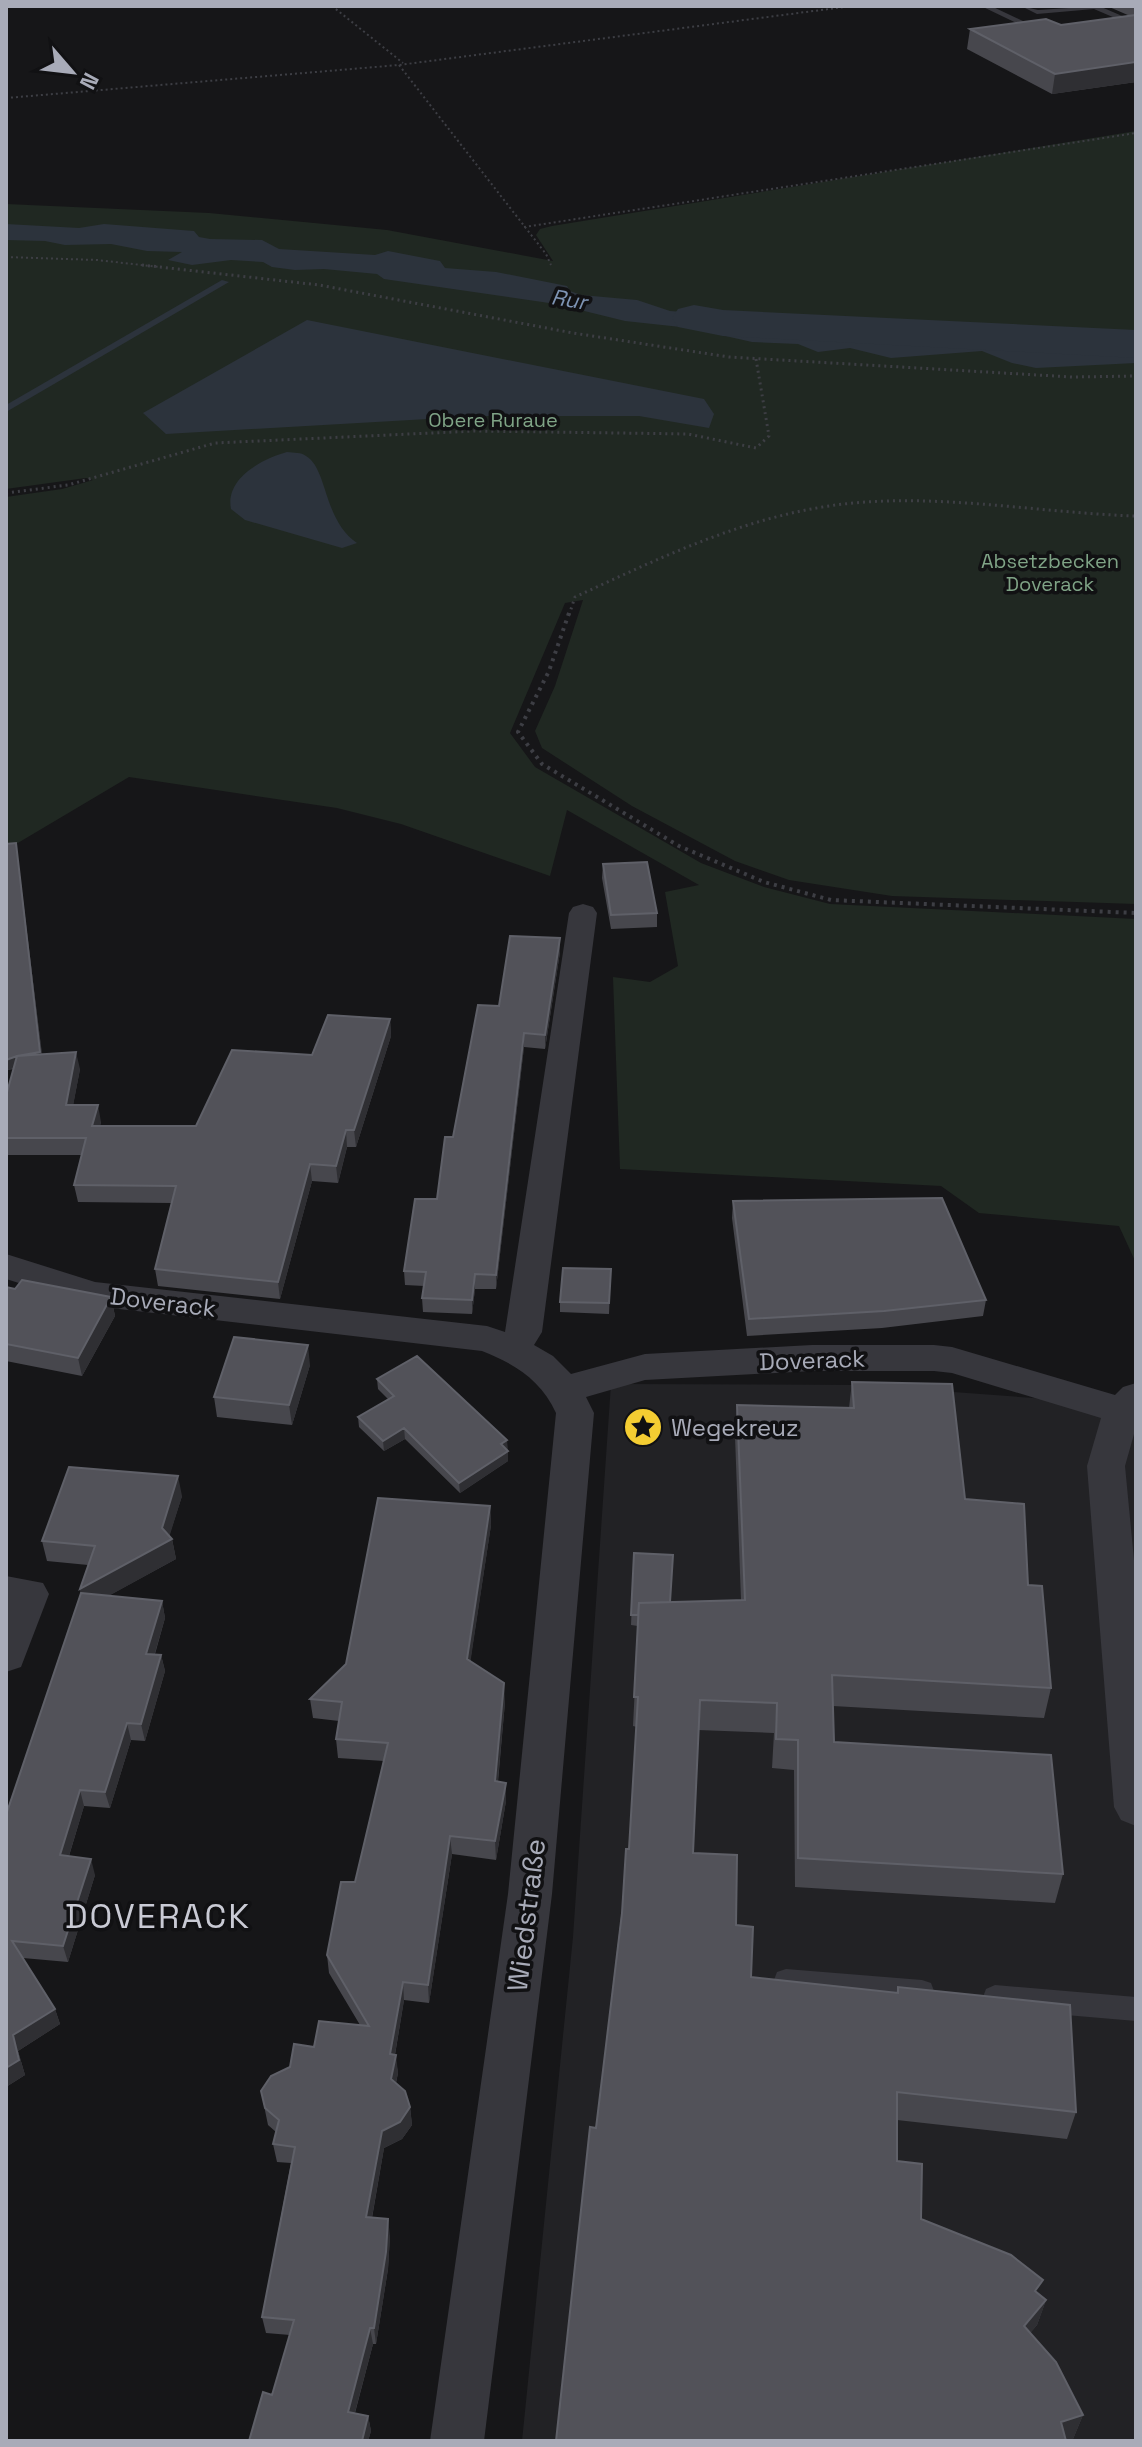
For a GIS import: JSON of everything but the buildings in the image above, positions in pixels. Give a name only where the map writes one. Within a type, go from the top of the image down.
[{"type":"street","points":[[512,1349],[524,1332],[583,913]]},
{"type":"street","name":"Doverack","points":[[6,1266],[93,1294],[487,1339],[543,1365],[565,1389],[645,1367],[812,1358],[934,1358],[1129,1404]]},
{"type":"street","name":"Wiedstraße","points":[[457,2441],[530,1894],[575,1413],[565,1389]]},
{"type":"street","points":[[1129,1404],[1106,1466],[1136,1807]]},
{"type":"street","points":[[6,1592],[29,1594],[6,1655]]},
{"type":"lane","points":[[985,6],[1046,34]]},
{"type":"lane","points":[[1025,6],[1037,12],[1095,7],[1136,27]]},
{"type":"lane","points":[[1120,31],[1136,27]]},
{"type":"lane","points":[[786,1980],[945,1993]]},
{"type":"lane","points":[[977,1996],[1136,2009]]},
{"type":"path","points":[[332,6],[401,64],[546,254],[551,265]]},
{"type":"path","points":[[6,98],[401,64],[852,6]]},
{"type":"path","points":[[524,227],[1136,133]]},
{"type":"path","points":[[6,257],[97,260],[319,285],[573,333],[756,359],[1072,377],[1136,376]]},
{"type":"path","points":[[6,493],[68,485],[215,443],[491,431],[688,434],[756,448],[769,436],[756,359]]},
{"type":"path","points":[[1136,516],[870,503],[810,508],[744,524],[575,597],[549,671],[518,732],[542,764],[679,846],[764,882],[831,900],[1136,913]]},
{"type":"shaded area","points":[[611,1384],[858,1385],[1115,1404],[1136,1390],[1136,2441],[522,2441],[573,1937]]},
{"type":"green space","points":[[1136,131],[1136,904],[892,896],[789,880],[735,861],[632,806],[542,748],[535,731],[555,686],[583,600],[565,603],[510,733],[535,767],[701,863],[764,887],[830,904],[1136,919],[1136,1263],[1119,1226],[979,1213],[941,1186],[620,1169],[613,977],[650,982],[678,966],[665,892],[699,885],[567,810],[550,876],[401,824],[337,808],[129,777],[6,850],[6,497],[62,489],[93,480],[86,478],[6,489],[6,204],[209,213],[387,230],[553,261],[536,235],[540,229]]},
{"type":"water","points":[[6,224],[79,228],[104,224],[194,231],[199,237],[210,239],[262,240],[279,249],[375,255],[388,251],[440,261],[445,268],[496,272],[567,286],[570,291],[581,295],[637,300],[670,311],[773,319],[837,333],[993,340],[1136,338],[1136,363],[1036,368],[1012,363],[982,351],[891,358],[850,348],[818,352],[798,344],[752,342],[690,328],[625,321],[556,304],[384,279],[377,274],[324,269],[295,270],[272,267],[263,262],[231,260],[192,265],[168,260],[182,252],[147,251],[111,244],[65,245],[6,240]]},
{"type":"water","points":[[307,320],[704,399],[714,414],[709,428],[639,416],[480,416],[166,434],[143,413]]},
{"type":"water","points":[[287,452],[302,454],[313,463],[338,522],[357,543],[342,548],[245,520],[231,509],[231,498],[239,479],[257,465]]},
{"type":"waterway","points":[[6,409],[225,282]]},
{"type":"waterway","name":"Rur","points":[[694,318],[723,323],[1136,344]]},
{"type":"place","name":"Wegekreuz","points":[[643,1427]]},
{"type":"district","name":"DOVERACK","points":[[158,1916]]},
{"type":"park label","name":"Obere Ruraue","points":[[493,420]]},
{"type":"park label","name":"Absetzbecken Doverack","points":[[1050,572]]}]
